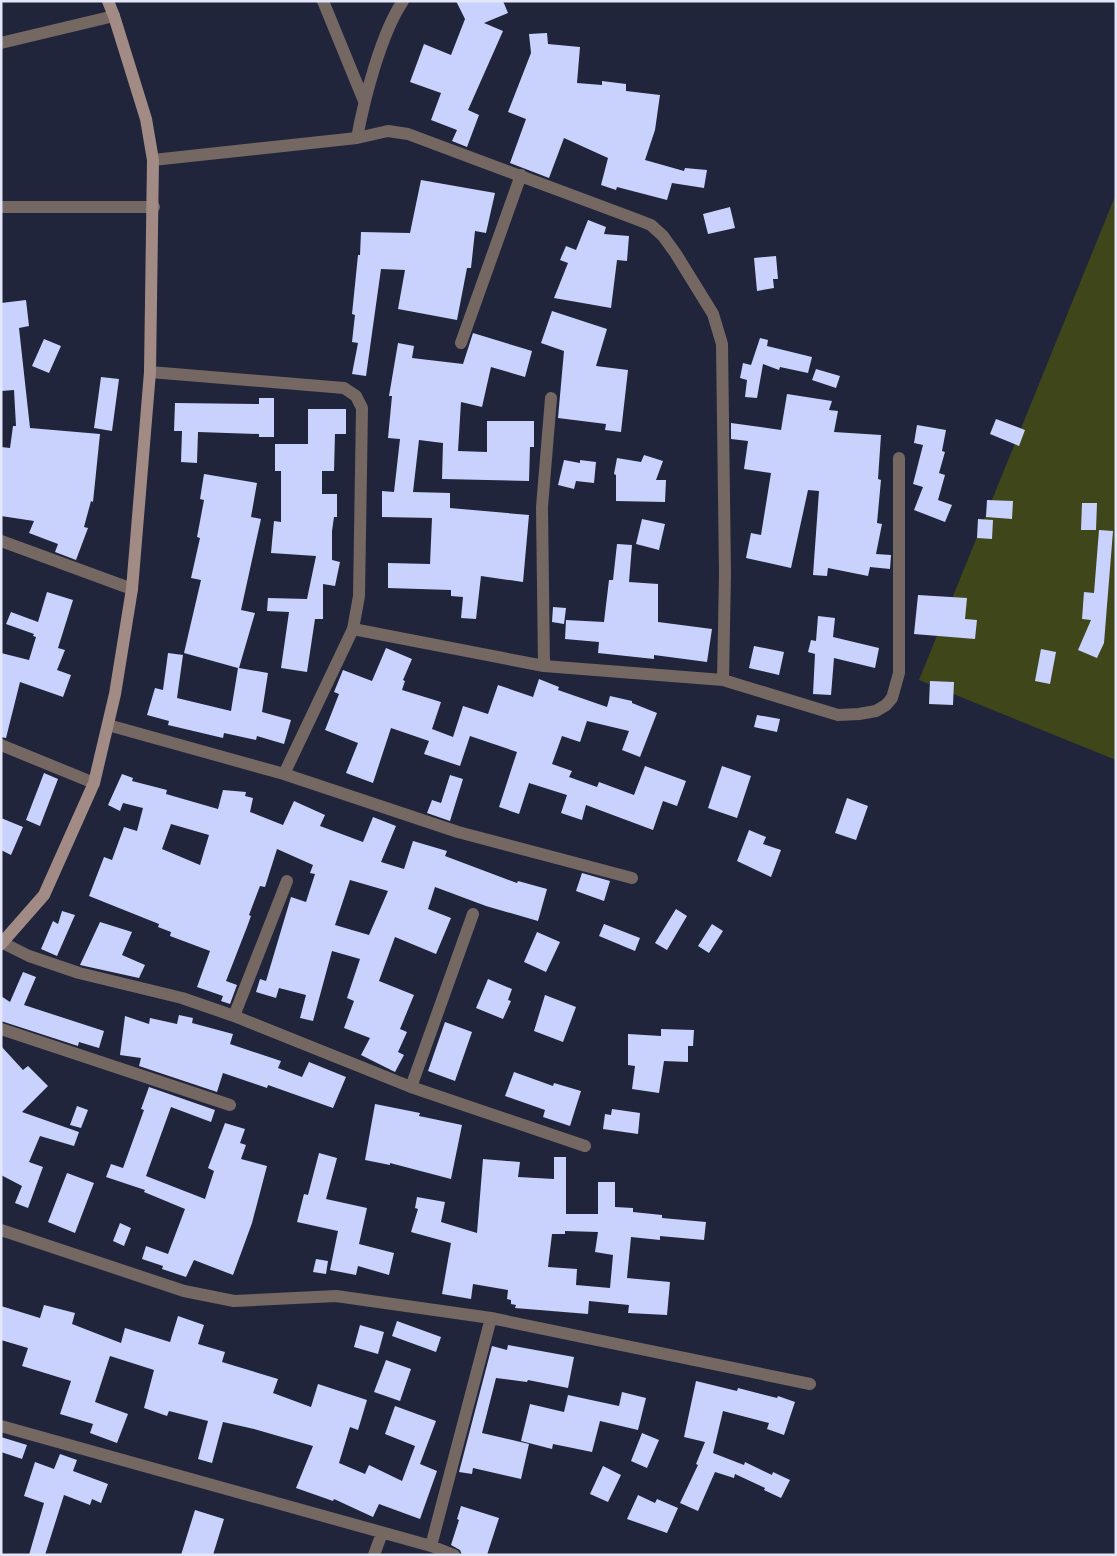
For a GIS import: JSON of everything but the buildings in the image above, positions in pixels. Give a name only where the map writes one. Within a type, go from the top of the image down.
[{"type":"street","points":[[108,1],[146,119],[153,160],[154,207],[150,372],[132,589],[108,725],[94,783],[44,895],[2,943],[29,956],[79,973],[182,998],[234,1016],[411,1087],[585,1146]]},
{"type":"street","points":[[323,1],[364,102]]},
{"type":"street","points":[[357,138],[364,102],[389,28],[403,1]]},
{"type":"street","points":[[1,44],[114,16]]},
{"type":"street","points":[[153,160],[357,138],[388,131],[408,134],[651,225],[663,236],[676,254],[713,314],[722,344],[725,573],[723,680]]},
{"type":"street","points":[[461,343],[521,175]]},
{"type":"street","points":[[1,207],[154,207]]},
{"type":"street","points":[[150,372],[344,388],[356,396],[362,408],[359,596],[353,629],[284,774]]},
{"type":"street","points":[[544,666],[542,507],[551,398]]},
{"type":"street","points":[[353,629],[544,666],[723,680],[838,715],[859,714],[876,710],[886,705],[892,698],[899,673],[899,458]]},
{"type":"street","points":[[1,542],[132,589]]},
{"type":"street","points":[[108,725],[284,774],[458,832],[632,878]]},
{"type":"street","points":[[1,745],[94,783]]},
{"type":"street","points":[[234,1016],[287,881]]},
{"type":"street","points":[[411,1087],[473,914]]},
{"type":"street","points":[[1,1029],[230,1105]]},
{"type":"street","points":[[1,1230],[184,1291],[234,1301],[336,1296],[491,1318],[810,1384]]},
{"type":"street","points":[[431,1546],[491,1318]]},
{"type":"street","points":[[1,1426],[431,1546],[454,1555]]},
{"type":"street","points":[[374,1555],[382,1533]]},
{"type":"green space","points":[[1116,194],[1116,760],[919,680]]}]
